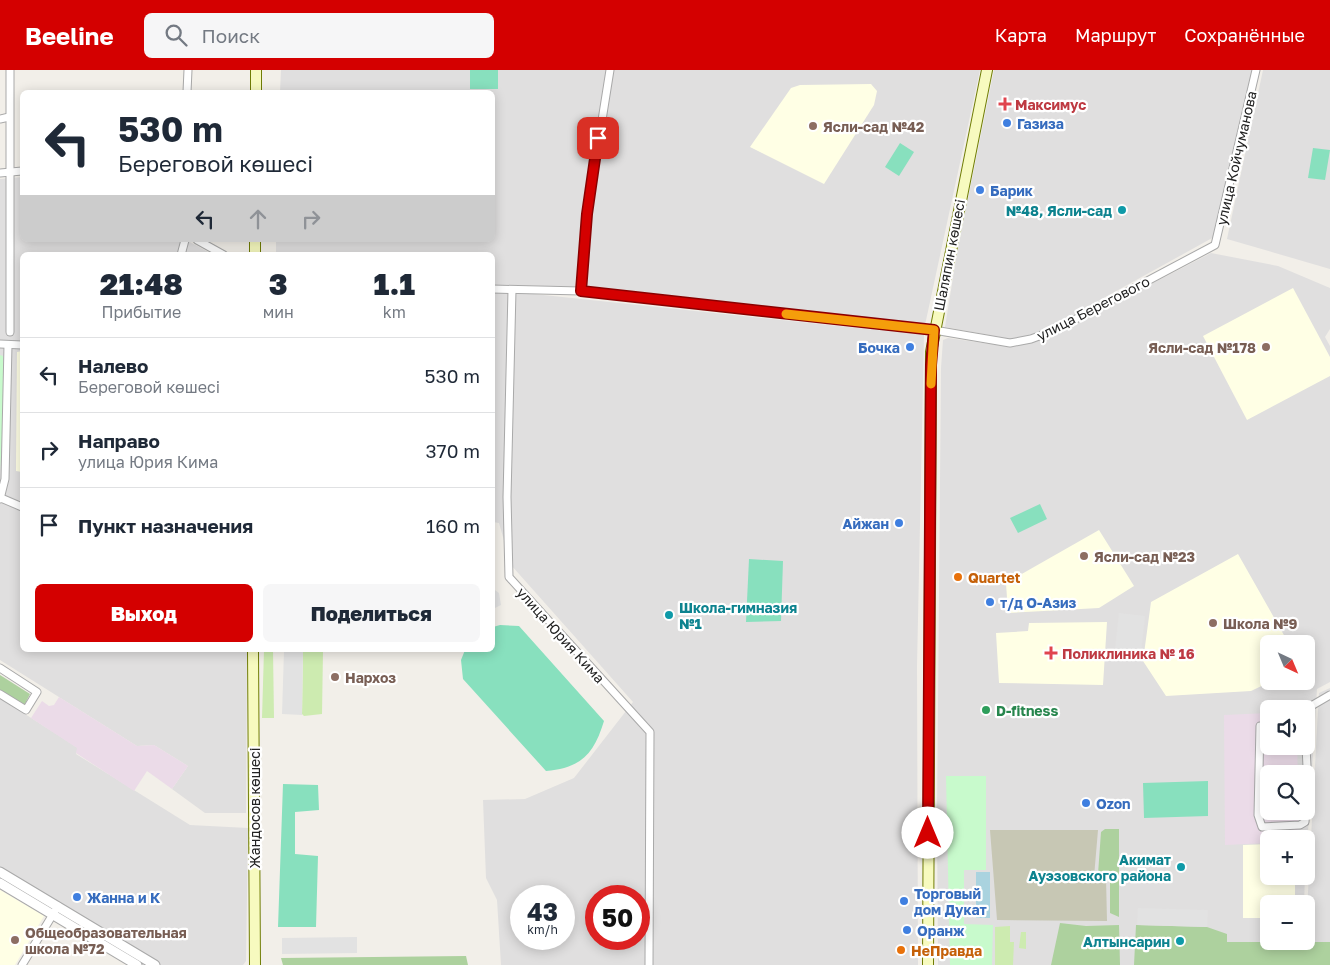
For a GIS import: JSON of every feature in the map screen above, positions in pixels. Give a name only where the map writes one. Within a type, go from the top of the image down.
[{"type":"main road","points":[[256,70],[256,90]]},
{"type":"main road","name":"Шаляпин көшесі","points":[[928,965],[931,365],[934,330],[987,70]]},
{"type":"main road","name":"Жандосов көшесі","points":[[253,652],[254,965]]},
{"type":"street","points":[[10,70],[10,332]]},
{"type":"street","points":[[187,90],[188,70]]},
{"type":"street","points":[[581,291],[587,214],[610,70]]},
{"type":"street","name":"улица Койчуманова","points":[[1216,245],[1256,70]]},
{"type":"street","points":[[0,119],[9,118]]},
{"type":"street","points":[[0,173],[20,172]]},
{"type":"street","points":[[200,242],[218,252]]},
{"type":"street","name":"улица Берегового","points":[[495,289],[581,291],[934,330],[1000,342],[1031,340],[1055,330],[1216,245]]},
{"type":"street","name":"улица Юрия Кима","points":[[512,290],[507,497],[509,577],[650,732],[649,965]]},
{"type":"street","points":[[20,345],[4,345],[5,479],[0,498],[20,506]]},
{"type":"street","points":[[0,668],[38,692],[26,710],[0,694]]},
{"type":"street","points":[[1315,704],[1330,695]]},
{"type":"street","points":[[1260,726],[1258,815],[1262,828],[1300,825],[1305,822],[1308,797],[1306,755]]},
{"type":"street","points":[[0,872],[137,965]]},
{"type":"street","points":[[0,883],[55,910],[155,965]]},
{"type":"street","points":[[22,965],[55,910]]},
{"type":"shaded area","points":[[281,70],[980,70],[925,325],[598,287],[495,285],[495,252],[276,252],[276,242],[495,242],[495,90],[280,90]]},
{"type":"shaded area","points":[[994,70],[1256,70],[1214,237],[1053,326],[1030,336],[1011,339],[945,327],[957,253]]},
{"type":"shaded area","points":[[1263,70],[1330,70],[1330,269],[1227,239]]},
{"type":"shaded area","name":"Ясли-сад №42","points":[[871,84],[877,91],[874,105],[824,184],[750,147],[791,88],[800,85]]},
{"type":"shaded area","points":[[20,177],[20,242],[190,242],[208,252],[20,252],[20,652],[247,652],[246,813],[205,813],[172,789],[188,766],[154,745],[137,746],[0,660],[0,179]]},
{"type":"shaded area","points":[[1211,253],[1278,266],[1330,288],[1330,329],[1325,337],[1330,346],[1330,682],[1317,689],[1315,720],[1315,700],[1260,700],[1260,755],[1313,755],[1312,765],[1260,765],[1260,820],[1309,820],[1308,830],[1260,830],[1260,885],[1305,885],[1304,895],[1260,895],[1260,950],[1301,950],[1300,965],[938,965],[937,819],[941,368],[943,340],[948,338],[1011,347],[1032,343],[1055,334]]},
{"type":"shaded area","name":"Ясли-сад №178","points":[[1293,288],[1330,357],[1330,376],[1247,420],[1203,336]]},
{"type":"shaded area","points":[[495,292],[515,292],[924,335],[917,666],[918,965],[501,965],[497,900],[486,878],[483,800],[525,799],[574,778],[633,702],[511,565],[499,523],[495,522]]},
{"type":"shaded area","points":[[20,351],[20,472],[16,471],[17,352]]},
{"type":"shaded area","name":"Ясли-сад №23","points":[[1099,530],[1134,586],[1099,608],[1008,613],[1006,583]]},
{"type":"shaded area","name":"Школа №9","points":[[1238,554],[1284,635],[1260,635],[1260,687],[1251,691],[1166,696],[1143,661],[1151,602]]},
{"type":"shaded area","points":[[495,590],[499,593],[501,605],[495,608]]},
{"type":"shaded area","points":[[1119,613],[1145,616],[1141,652],[1115,650]]},
{"type":"shaded area","name":"Поликлиника № 16","points":[[1107,622],[1103,685],[999,683],[996,633],[1028,631],[1029,623]]},
{"type":"shaded area","points":[[284,652],[303,652],[302,715],[282,714]]},
{"type":"shaded area","points":[[1330,688],[1330,965],[1304,965],[1305,950],[1315,950],[1315,895],[1308,895],[1308,885],[1315,885],[1315,830],[1311,830],[1312,820],[1315,820],[1315,766],[1319,693]]},
{"type":"shaded area","points":[[59,697],[137,746],[154,745],[188,766],[172,789],[147,771],[134,791],[76,753],[77,748],[31,718],[42,701],[49,706],[54,705]]},
{"type":"shaded area","points":[[0,698],[78,748],[76,754],[190,825],[248,828],[246,961],[243,965],[129,965],[0,886]]},
{"type":"shaded area","points":[[1260,713],[1260,755],[1297,755],[1298,765],[1260,765],[1260,820],[1298,820],[1298,830],[1260,830],[1260,843],[1225,845],[1224,715]]},
{"type":"shaded area","points":[[990,830],[1098,830],[1094,877],[1106,878],[1107,921],[997,920]]},
{"type":"shaded area","points":[[1260,844],[1260,885],[1295,885],[1295,895],[1260,895],[1260,918],[1243,918],[1243,845]]},
{"type":"shaded area","name":"Общеобразовательная школа №72","points":[[0,890],[44,916],[15,965],[0,965]]},
{"type":"shaded area","points":[[1138,908],[1208,910],[1207,927],[1137,925]]},
{"type":"shaded area","points":[[357,937],[357,953],[282,954],[282,938]]},
{"type":"green space","points":[[470,70],[498,70],[498,89],[470,89]]},
{"type":"green space","points":[[900,143],[914,152],[899,176],[885,167]]},
{"type":"green space","points":[[1313,148],[1330,150],[1325,180],[1308,178]]},
{"type":"green space","points":[[0,355],[3,356],[4,408],[0,471]]},
{"type":"green space","points":[[1040,504],[1047,519],[1018,533],[1010,518]]},
{"type":"green space","points":[[749,559],[783,561],[781,621],[746,622]]},
{"type":"green space","points":[[495,626],[519,626],[604,721],[596,742],[590,751],[577,763],[568,767],[546,771],[463,679],[461,660],[464,652],[495,652]]},
{"type":"green space","points":[[264,652],[273,652],[274,718],[262,718]]},
{"type":"green space","points":[[303,652],[323,652],[322,714],[304,716],[302,714]]},
{"type":"green space","points":[[0,675],[30,694],[24,706],[0,691]]},
{"type":"green space","points":[[946,776],[986,776],[986,870],[964,870],[964,924],[993,925],[992,965],[950,965]]},
{"type":"green space","points":[[1208,781],[1208,816],[1144,818],[1143,783]]},
{"type":"green space","points":[[283,784],[318,785],[319,810],[295,812],[295,854],[318,856],[316,927],[278,927]]},
{"type":"green space","points":[[1105,829],[1119,829],[1119,917],[1110,913],[1110,874],[1098,874],[1101,832]]},
{"type":"green space","points":[[1060,923],[1086,926],[1119,925],[1120,965],[1051,965]]},
{"type":"green space","points":[[1136,925],[1207,927],[1227,934],[1227,942],[1260,942],[1260,950],[1315,950],[1315,942],[1330,942],[1330,965],[1134,965]]},
{"type":"green space","points":[[1010,926],[1010,942],[1014,942],[1013,965],[995,965],[995,927]]},
{"type":"green space","points":[[1021,932],[1026,932],[1026,949],[1019,948]]},
{"type":"green space","points":[[466,956],[468,965],[283,965],[281,958]]},
{"type":"water","points":[[976,872],[990,872],[990,918],[976,918]]},
{"type":"slow traffic","points":[[786,314],[934,330],[931,352],[931,384]]},
{"type":"place","name":"Максимус","points":[[1005,104]]},
{"type":"place","name":"Газиза","points":[[1007,123]]},
{"type":"place","name":"Ясли-сад №42","points":[[813,126]]},
{"type":"place","name":"Барик","points":[[980,190]]},
{"type":"place","name":"№48, Ясли-сад","points":[[1122,210]]},
{"type":"place","name":"Бочка","points":[[910,347]]},
{"type":"place","name":"Ясли-сад №178","points":[[1266,347]]},
{"type":"place","name":"Айжан","points":[[899,523]]},
{"type":"place","name":"Ясли-сад №23","points":[[1084,556]]},
{"type":"place","name":"Quartet","points":[[958,577]]},
{"type":"place","name":"т/д О-Азиз","points":[[990,602]]},
{"type":"place","name":"Школа-гимназия №1","points":[[669,615]]},
{"type":"place","name":"Школа №9","points":[[1213,623]]},
{"type":"place","name":"Поликлиника № 16","points":[[1051,653]]},
{"type":"place","name":"Нархоз","points":[[335,677]]},
{"type":"place","name":"D-fitness","points":[[986,710]]},
{"type":"place","name":"Ozon","points":[[1086,803]]},
{"type":"place","name":"Акимат Ауэзовского района","points":[[1181,867]]},
{"type":"place","name":"Жанна и К","points":[[77,897]]},
{"type":"place","name":"Торговый дом Дукат","points":[[904,901]]},
{"type":"place","name":"Оранж","points":[[907,930]]},
{"type":"place","name":"Общеобразовательная школа №72","points":[[15,940]]},
{"type":"place","name":"Алтынсарин","points":[[1180,941]]},
{"type":"place","name":"НеПравда","points":[[901,950]]},
{"type":"route","points":[[598,138],[587,214],[581,291],[934,330],[931,352],[928,833]]}]
